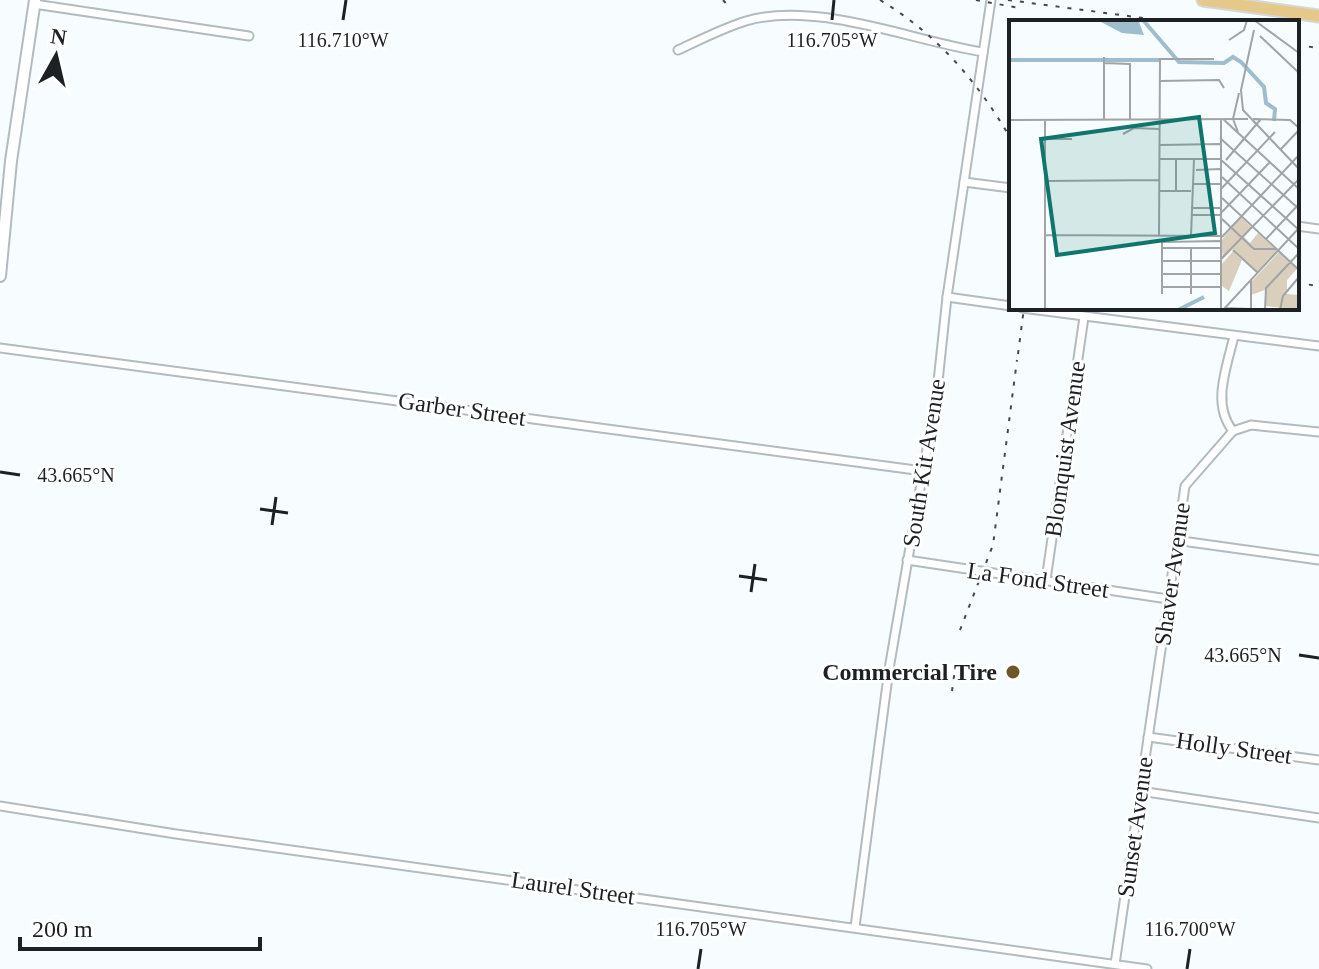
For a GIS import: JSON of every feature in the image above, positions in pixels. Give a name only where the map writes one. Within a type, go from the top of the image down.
[{"type":"main road","points":[[1203,0],[1319,16]]},
{"type":"main road","points":[[0,276],[11,161],[34,2]]},
{"type":"street","name":"South Kit Avenue","points":[[855,927],[907,560],[937,391],[947,297],[991,0]]},
{"type":"street","points":[[34,2],[249,36]]},
{"type":"street","points":[[678,50],[747,21],[775,16],[835,19],[983,52]]},
{"type":"street","points":[[964,182],[1009,188]]},
{"type":"street","points":[[1299,226],[1319,229]]},
{"type":"street","points":[[947,297],[1009,306]]},
{"type":"street","points":[[1036,310],[1319,346]]},
{"type":"street","name":"Blomquist Avenue","points":[[1046,580],[1084,317]]},
{"type":"street","points":[[1234,336],[1221,390],[1224,420],[1233,431],[1251,425],[1319,432]]},
{"type":"street","name":"Garber Street","points":[[0,348],[923,471]]},
{"type":"street","name":"Shaver Avenue","points":[[1148,737],[1185,486],[1233,431]]},
{"type":"street","points":[[1189,542],[1319,560]]},
{"type":"street","name":"La Fond Street","points":[[907,560],[1168,599]]},
{"type":"street","name":"Holly Street","points":[[1148,737],[1319,760]]},
{"type":"street","name":"Sunset Avenue","points":[[1115,964],[1148,737]]},
{"type":"street","points":[[1140,791],[1319,818]]},
{"type":"street","name":"Laurel Street","points":[[0,806],[176,834],[1147,969]]},
{"type":"railway","points":[[723,0],[730,8]]},
{"type":"railway","points":[[880,0],[938,44],[970,79],[1009,136]]},
{"type":"railway","points":[[976,0],[1019,8]]},
{"type":"railway","points":[[1008,0],[1158,20]]},
{"type":"railway","points":[[1299,45],[1319,48]]},
{"type":"railway","points":[[1299,283],[1319,286]]},
{"type":"railway","points":[[1018,354],[1024,310]]},
{"type":"railway","points":[[960,630],[993,545],[1017,360]]},
{"type":"railway","points":[[952,691],[956,662]]},
{"type":"place","name":"Commercial Tire","points":[[1013,672]]}]
